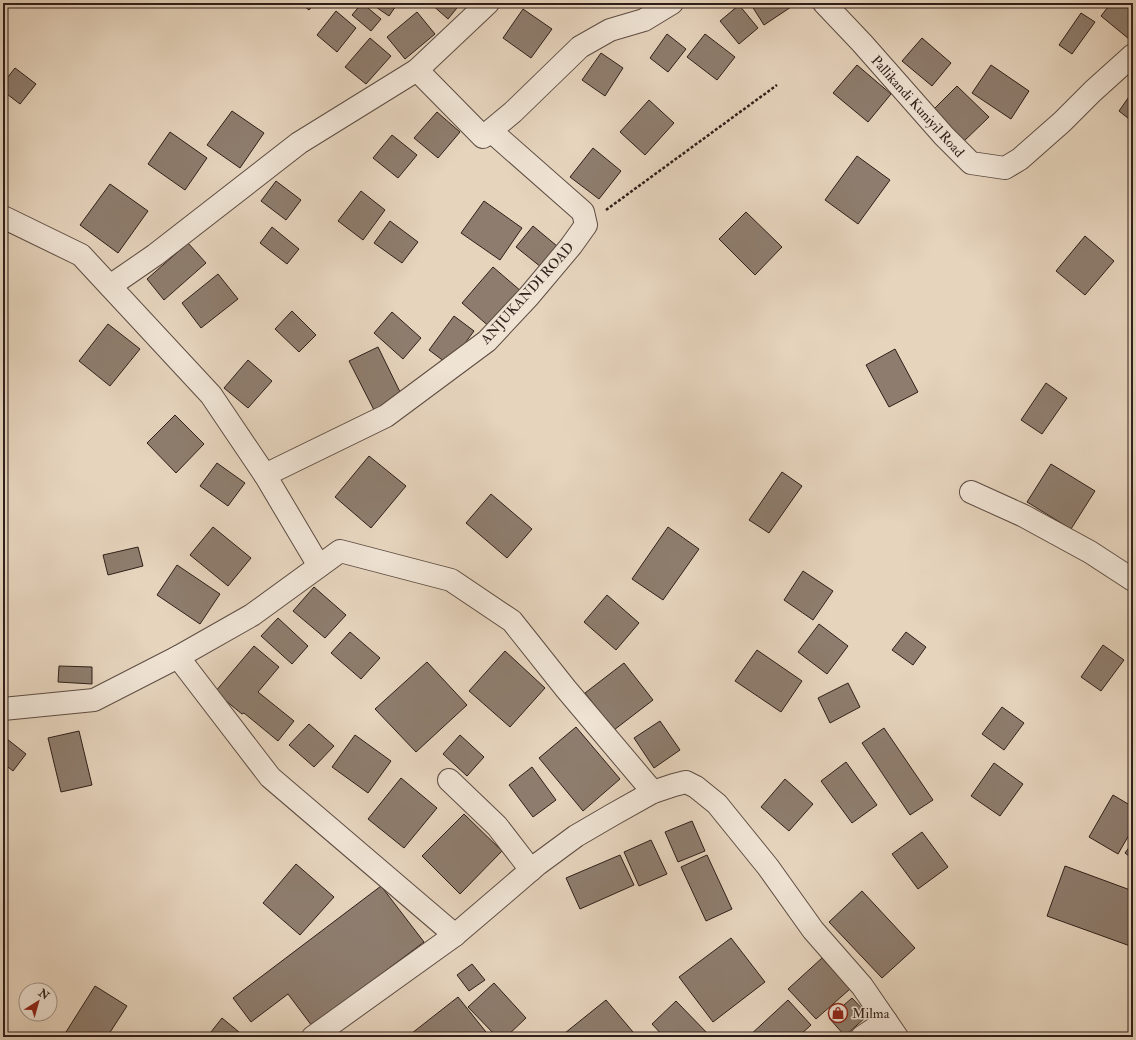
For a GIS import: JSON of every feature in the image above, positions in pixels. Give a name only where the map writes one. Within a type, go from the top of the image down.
[{"type":"street","points":[[110,286],[155,255],[299,143],[417,70],[488,3]]},
{"type":"street","points":[[417,70],[483,137],[512,112],[580,47],[610,30],[644,20],[672,3]]},
{"type":"street","name":"Pallikandi Kuniyil Road","points":[[824,3],[862,43],[944,136],[971,163],[1005,168],[1020,158],[1062,122],[1093,91],[1133,55]]},
{"type":"street","points":[[490,131],[583,212],[586,225]]},
{"type":"street","points":[[3,217],[81,255],[211,395],[265,475],[319,566]]},
{"type":"street","name":"ANJUKANDI ROAD","points":[[265,475],[386,416],[487,341],[529,296],[572,246],[586,225]]},
{"type":"street","points":[[971,492],[1024,516],[1090,552],[1133,580]]},
{"type":"street","points":[[3,709],[94,700],[178,658],[252,615],[340,551],[450,580],[512,621],[566,690],[653,792]]},
{"type":"street","points":[[178,658],[270,777],[454,935]]},
{"type":"street","points":[[448,780],[497,826],[531,870]]},
{"type":"street","points":[[313,1037],[454,935],[531,870],[576,836],[653,792],[686,782],[696,787],[717,804],[768,867],[812,930],[862,986],[891,1029],[862,1037]]},
{"type":"path","points":[[586,225],[778,85]]},
{"type":"building","points":[[300,3],[315,3],[309,10]]},
{"type":"building","points":[[362,3],[381,19],[371,31],[352,15]]},
{"type":"building","points":[[370,3],[398,3],[389,16]]},
{"type":"building","points":[[430,3],[461,3],[448,19]]},
{"type":"building","points":[[750,3],[797,3],[764,25]]},
{"type":"building","points":[[1111,3],[1133,3],[1133,35],[1129,39],[1101,16]]},
{"type":"building","points":[[739,5],[758,28],[739,44],[720,21]]},
{"type":"building","points":[[523,9],[552,29],[531,58],[503,38]]},
{"type":"building","points":[[336,11],[356,28],[337,52],[317,35]]},
{"type":"building","points":[[417,12],[435,34],[405,59],[387,37]]},
{"type":"building","points":[[1081,13],[1095,22],[1072,54],[1059,45]]},
{"type":"building","points":[[667,34],[686,49],[668,72],[650,58]]},
{"type":"building","points":[[705,34],[735,57],[717,80],[687,57]]},
{"type":"building","points":[[370,38],[391,56],[366,84],[345,67]]},
{"type":"building","points":[[922,38],[951,63],[932,86],[902,61]]},
{"type":"building","points":[[601,53],[623,68],[605,96],[582,80]]},
{"type":"building","points":[[857,65],[891,94],[868,122],[833,93]]},
{"type":"building","points":[[991,65],[1029,91],[1011,119],[972,93]]},
{"type":"building","points":[[15,68],[36,84],[20,104],[3,91],[3,83]]},
{"type":"building","points":[[957,86],[989,117],[961,144],[930,113]]},
{"type":"building","points":[[1133,91],[1133,122],[1119,111]]},
{"type":"building","points":[[649,100],[674,123],[645,155],[620,132]]},
{"type":"building","points":[[232,111],[264,133],[240,168],[207,145]]},
{"type":"building","points":[[437,112],[460,132],[438,158],[414,138]]},
{"type":"building","points":[[170,132],[207,158],[185,190],[148,164]]},
{"type":"building","points":[[392,135],[417,155],[398,178],[373,158]]},
{"type":"building","points":[[593,148],[621,171],[599,199],[570,177]]},
{"type":"building","points":[[857,156],[890,180],[858,224],[825,200]]},
{"type":"building","points":[[276,181],[301,200],[286,220],[261,201]]},
{"type":"building","points":[[110,184],[148,211],[118,253],[80,225]]},
{"type":"building","points":[[361,191],[385,210],[363,240],[338,221]]},
{"type":"building","points":[[484,201],[522,228],[500,260],[461,233]]},
{"type":"building","points":[[746,212],[782,247],[755,275],[719,239]]},
{"type":"building","points":[[390,221],[418,242],[402,263],[374,243]]},
{"type":"building","points":[[533,226],[557,246],[541,267],[516,247]]},
{"type":"building","points":[[272,227],[299,249],[287,264],[260,243]]},
{"type":"building","points":[[1085,236],[1114,261],[1085,295],[1056,271]]},
{"type":"building","points":[[188,243],[206,263],[164,300],[147,279]]},
{"type":"building","points":[[493,267],[522,292],[491,328],[462,303]]},
{"type":"building","points":[[218,274],[238,299],[201,328],[182,303]]},
{"type":"building","points":[[292,311],[316,335],[299,352],[275,329]]},
{"type":"building","points":[[392,312],[421,338],[403,359],[374,333]]},
{"type":"building","points":[[454,316],[474,331],[449,365],[429,350]]},
{"type":"building","points":[[108,324],[140,349],[110,386],[79,361]]},
{"type":"building","points":[[378,347],[402,396],[374,410],[349,361]]},
{"type":"building","points":[[895,349],[918,392],[889,407],[866,365]]},
{"type":"building","points":[[248,360],[272,381],[248,408],[224,388]]},
{"type":"building","points":[[1046,383],[1067,398],[1042,434],[1021,420]]},
{"type":"building","points":[[175,415],[204,444],[176,473],[147,443]]},
{"type":"building","points":[[369,456],[406,486],[371,528],[335,497]]},
{"type":"building","points":[[217,463],[245,483],[228,506],[200,486]]},
{"type":"building","points":[[1051,464],[1095,491],[1071,529],[1027,502]]},
{"type":"building","points":[[782,472],[802,486],[769,533],[749,520]]},
{"type":"building","points":[[491,494],[532,529],[507,558],[466,523]]},
{"type":"building","points":[[213,527],[251,558],[228,586],[190,555]]},
{"type":"building","points":[[668,527],[699,549],[663,600],[632,579]]},
{"type":"building","points":[[138,547],[143,566],[108,575],[103,555]]},
{"type":"building","points":[[177,565],[220,594],[200,624],[157,595]]},
{"type":"building","points":[[803,571],[833,591],[813,620],[784,600]]},
{"type":"building","points":[[314,587],[346,615],[325,638],[293,611]]},
{"type":"building","points":[[607,595],[639,623],[616,650],[584,622]]},
{"type":"building","points":[[278,618],[308,646],[292,664],[261,636]]},
{"type":"building","points":[[819,624],[848,646],[827,674],[798,652]]},
{"type":"building","points":[[350,632],[380,658],[361,679],[331,653]]},
{"type":"building","points":[[906,632],[926,647],[913,665],[892,650]]},
{"type":"building","points":[[1103,645],[1124,660],[1101,691],[1081,677]]},
{"type":"building","points":[[254,646],[279,667],[258,692],[294,721],[278,741],[244,713],[242,714],[215,692]]},
{"type":"building","points":[[757,650],[802,681],[781,712],[735,681]]},
{"type":"building","points":[[505,651],[545,688],[510,727],[469,691]]},
{"type":"building","points":[[427,662],[467,705],[416,752],[375,709]]},
{"type":"building","points":[[624,663],[653,700],[614,730],[585,693]]},
{"type":"building","points":[[59,666],[92,667],[92,684],[58,682]]},
{"type":"building","points":[[848,683],[860,707],[830,723],[818,698]]},
{"type":"building","points":[[1002,707],[1024,723],[1004,750],[982,734]]},
{"type":"building","points":[[660,721],[680,750],[654,768],[634,738]]},
{"type":"building","points":[[309,724],[334,746],[314,767],[289,745]]},
{"type":"building","points":[[576,727],[620,779],[583,811],[539,758]]},
{"type":"building","points":[[884,728],[933,800],[910,815],[862,743]]},
{"type":"building","points":[[79,731],[92,785],[61,792],[48,738]]},
{"type":"building","points":[[355,735],[391,761],[368,793],[332,767]]},
{"type":"building","points":[[460,735],[484,757],[467,776],[443,754]]},
{"type":"building","points":[[7,739],[26,754],[13,771],[3,763],[3,744]]},
{"type":"building","points":[[846,762],[877,805],[852,823],[821,781]]},
{"type":"building","points":[[994,763],[1023,784],[1000,816],[971,796]]},
{"type":"building","points":[[532,767],[556,800],[533,817],[509,785]]},
{"type":"building","points":[[401,778],[437,808],[404,848],[368,819]]},
{"type":"building","points":[[785,779],[813,804],[789,831],[761,807]]},
{"type":"building","points":[[1113,795],[1133,807],[1133,828],[1118,854],[1089,837]]},
{"type":"building","points":[[464,814],[502,851],[460,894],[422,856]]},
{"type":"building","points":[[692,821],[705,851],[678,862],[665,832]]},
{"type":"building","points":[[922,832],[948,867],[918,889],[892,854]]},
{"type":"building","points":[[651,840],[667,874],[639,886],[624,852]]},
{"type":"building","points":[[1133,842],[1133,859],[1125,853]]},
{"type":"building","points":[[620,855],[634,885],[580,909],[566,878]]},
{"type":"building","points":[[707,855],[732,909],[706,921],[681,867]]},
{"type":"building","points":[[296,864],[334,897],[300,935],[263,903]]},
{"type":"building","points":[[1065,866],[1133,891],[1133,947],[1047,916]]},
{"type":"building","points":[[381,886],[424,942],[312,1026],[288,994],[251,1022],[233,998]]},
{"type":"building","points":[[862,891],[915,948],[882,978],[829,922]]},
{"type":"building","points":[[731,938],[765,982],[713,1022],[679,977]]},
{"type":"building","points":[[822,958],[850,989],[816,1019],[788,989]]},
{"type":"building","points":[[472,964],[485,980],[469,991],[457,975]]},
{"type":"building","points":[[494,983],[526,1018],[506,1037],[497,1037],[468,1007]]},
{"type":"building","points":[[95,986],[127,1006],[107,1037],[73,1037],[66,1032]]},
{"type":"building","points":[[458,997],[490,1037],[407,1037]]},
{"type":"building","points":[[852,998],[868,1015],[845,1036],[829,1018]]},
{"type":"building","points":[[606,1000],[633,1032],[626,1037],[560,1037]]},
{"type":"building","points":[[788,1000],[811,1025],[798,1037],[748,1037]]},
{"type":"building","points":[[676,1001],[711,1037],[664,1037],[652,1024]]},
{"type":"building","points":[[222,1018],[245,1037],[207,1037]]},
{"type":"place","name":"Milma","points":[[838,1013]]}]
